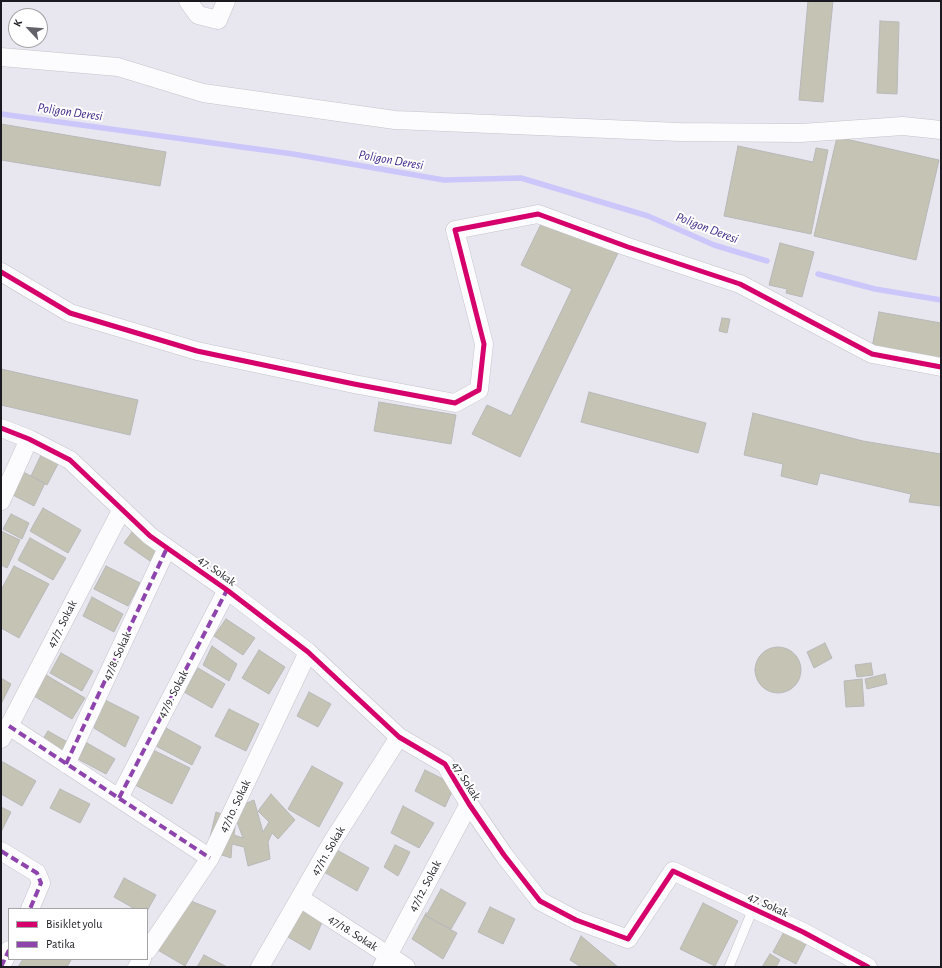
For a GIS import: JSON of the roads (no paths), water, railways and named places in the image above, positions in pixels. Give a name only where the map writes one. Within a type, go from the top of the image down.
[{"type":"street","points":[[188,1],[198,15],[218,20],[226,1]]},
{"type":"street","points":[[1,57],[118,67],[203,93],[395,120],[680,132],[801,133],[903,126],[941,130]]},
{"type":"street","points":[[1,272],[70,313],[197,351],[354,384],[455,403],[479,390],[484,344],[455,230],[538,214],[628,247],[740,284],[872,354],[941,367]]},
{"type":"street","name":"47. Sokak","points":[[1,428],[29,439],[70,460],[150,536],[227,590],[308,652],[399,737],[445,764],[468,804],[504,855],[540,901],[576,920],[628,939],[673,871],[753,909],[850,962],[868,967]]},
{"type":"street","points":[[1,500],[29,439]]},
{"type":"street","name":"47/7. Sokak","points":[[5,733],[122,509]]},
{"type":"street","name":"47/8. Sokak","points":[[66,764],[167,548]]},
{"type":"street","name":"47/9. Sokak","points":[[119,798],[227,590]]},
{"type":"street","name":"47/10. Sokak","points":[[148,950],[210,858],[308,652]]},
{"type":"street","points":[[5,733],[66,764],[210,858]]},
{"type":"street","name":"47/11. Sokak","points":[[260,967],[332,842],[399,737]]},
{"type":"street","name":"47/12. Sokak","points":[[385,961],[468,804]]},
{"type":"street","points":[[1,852],[37,873],[41,883],[30,908]]},
{"type":"street","name":"47/18. Sokak","points":[[300,898],[385,961],[406,967]]},
{"type":"street","points":[[1,967],[8,952]]},
{"type":"lane","points":[[729,967],[753,909]]},
{"type":"waterway","name":"Poligon Deresi","points":[[1,114],[293,154],[444,180],[521,178],[648,216],[714,245],[767,261]]},
{"type":"waterway","name":"Poligon Deresi","points":[[818,274],[875,289],[941,300]]}]
